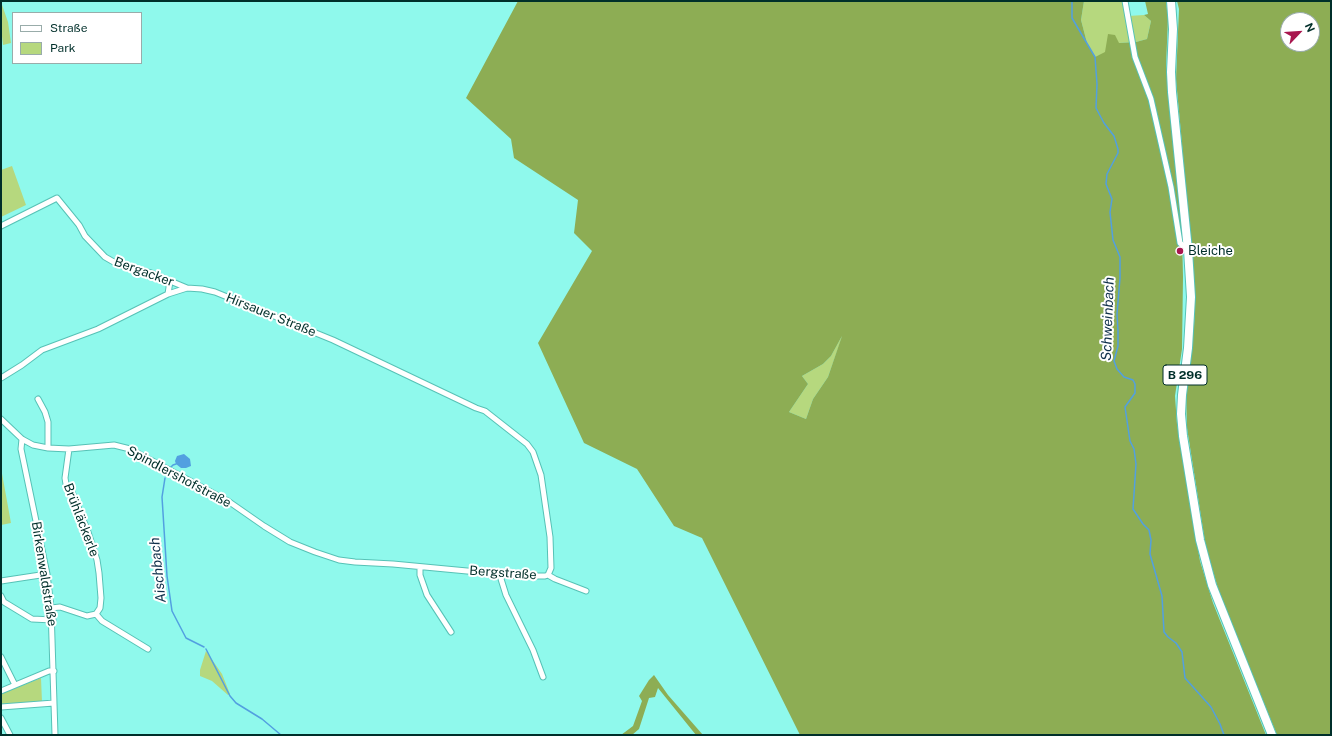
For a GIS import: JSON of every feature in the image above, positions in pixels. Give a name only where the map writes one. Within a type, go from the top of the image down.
[{"type":"main road","name":"B 296","points":[[1171,1],[1173,30],[1171,72],[1172,92],[1188,250],[1191,297],[1181,414],[1184,436],[1200,540],[1214,592],[1272,735]]},
{"type":"street","points":[[1125,1],[1135,57],[1152,106],[1170,187],[1180,243],[1188,250]]},
{"type":"street","name":"Bergacker","points":[[1,226],[57,198],[79,225],[85,236],[105,257],[119,265],[151,273],[187,288]]},
{"type":"street","points":[[168,294],[170,281]]},
{"type":"street","name":"Hirsauer Straße","points":[[1,378],[42,350],[98,329],[168,294],[187,288],[202,289],[216,292],[333,340],[485,411],[528,444],[532,450]]},
{"type":"street","points":[[38,399],[45,412],[48,422],[48,448]]},
{"type":"street","name":"Spindlershofstraße","points":[[1,419],[22,439],[33,446],[69,449],[114,445],[130,449],[228,501],[290,542],[339,560],[355,562]]},
{"type":"street","name":"Birkenwaldstraße","points":[[22,439],[21,449],[47,574],[52,608],[55,735]]},
{"type":"street","name":"Brühläckerle","points":[[69,449],[65,478],[66,484],[70,487],[88,532],[97,560],[100,608],[96,614]]},
{"type":"street","name":"Bergstraße","points":[[355,562],[393,564],[501,575],[538,577],[548,575],[551,568],[550,537],[541,475],[532,450]]},
{"type":"street","points":[[420,567],[421,581],[427,595],[451,632]]},
{"type":"street","points":[[1,581],[47,574]]},
{"type":"street","points":[[501,575],[506,595],[534,650],[543,677]]},
{"type":"street","points":[[548,575],[586,591]]},
{"type":"street","points":[[1,596],[4,602],[32,618],[53,620]]},
{"type":"street","points":[[52,608],[60,607],[88,616],[96,614],[102,621],[148,649]]},
{"type":"street","points":[[1,657],[15,685]]},
{"type":"street","points":[[1,691],[49,671],[54,671]]},
{"type":"street","points":[[1,707],[54,703]]},
{"type":"street","points":[[1,718],[10,735]]},
{"type":"green space","points":[[518,1],[1084,1],[1081,20],[1087,43],[1095,57],[1105,52],[1108,34],[1115,35],[1119,43],[1136,42],[1147,39],[1151,21],[1144,15],[1148,14],[1145,1],[1166,1],[1168,19],[1166,66],[1182,233],[1182,349],[1175,396],[1177,424],[1200,561],[1213,603],[1266,735],[800,735],[702,538],[674,526],[637,469],[584,443],[538,343],[592,251],[574,233],[578,200],[514,158],[511,139],[466,98]],"holes":[[[842,336],[828,377],[813,399],[806,419],[789,412],[808,384],[802,376],[823,364],[831,356]]]},
{"type":"green space","points":[[1084,1],[1125,1],[1128,16],[1144,15],[1151,21],[1147,39],[1136,42],[1119,43],[1105,53],[1095,57],[1087,43],[1081,20]]},
{"type":"green space","points":[[1177,1],[1331,1],[1331,735],[1277,735],[1220,595],[1206,548],[1187,428],[1186,392],[1194,326],[1195,302],[1176,79],[1179,9]]},
{"type":"green space","points":[[1,2],[8,22],[11,43],[3,45],[1,28]]},
{"type":"green space","points":[[12,166],[26,205],[1,217],[1,170]]},
{"type":"green space","points":[[843,334],[828,377],[813,399],[806,419],[789,412],[808,384],[802,376],[823,364],[831,356]]},
{"type":"green space","points":[[1,468],[11,523],[1,525]]},
{"type":"green space","points":[[206,651],[222,674],[230,694],[228,695],[212,681],[200,676],[200,670]]},
{"type":"green space","points":[[654,675],[668,695],[703,735],[696,735],[658,688],[655,697],[649,698],[639,729],[632,735],[621,735],[633,726],[642,701],[639,696]]},
{"type":"green space","points":[[41,678],[42,702],[1,706],[1,694]]},
{"type":"water","points":[[184,454],[190,459],[191,466],[181,468],[175,461],[177,456]]},
{"type":"waterway","name":"Schweinbach","points":[[1072,1],[1072,18],[1095,57],[1097,84],[1096,108],[1104,123],[1114,136],[1118,149],[1118,153],[1107,174],[1106,184],[1112,199],[1110,212],[1113,240],[1120,257],[1117,314],[1118,346],[1114,361],[1117,369],[1124,377],[1133,380],[1135,384],[1135,393],[1125,407],[1130,441],[1134,449],[1136,464],[1133,509],[1149,530],[1151,540],[1150,554],[1162,596],[1164,632],[1176,643],[1182,652],[1185,678],[1211,707],[1224,735]]},
{"type":"waterway","name":"Aischbach","points":[[170,468],[176,464]]},
{"type":"waterway","name":"Aischbach","points":[[165,478],[162,497],[167,576],[172,611],[186,638],[204,647]]},
{"type":"waterway","name":"Aischbach","points":[[206,649],[230,696],[236,703],[262,719],[281,735]]},
{"type":"place","name":"Bleiche","points":[[1180,251]]}]
